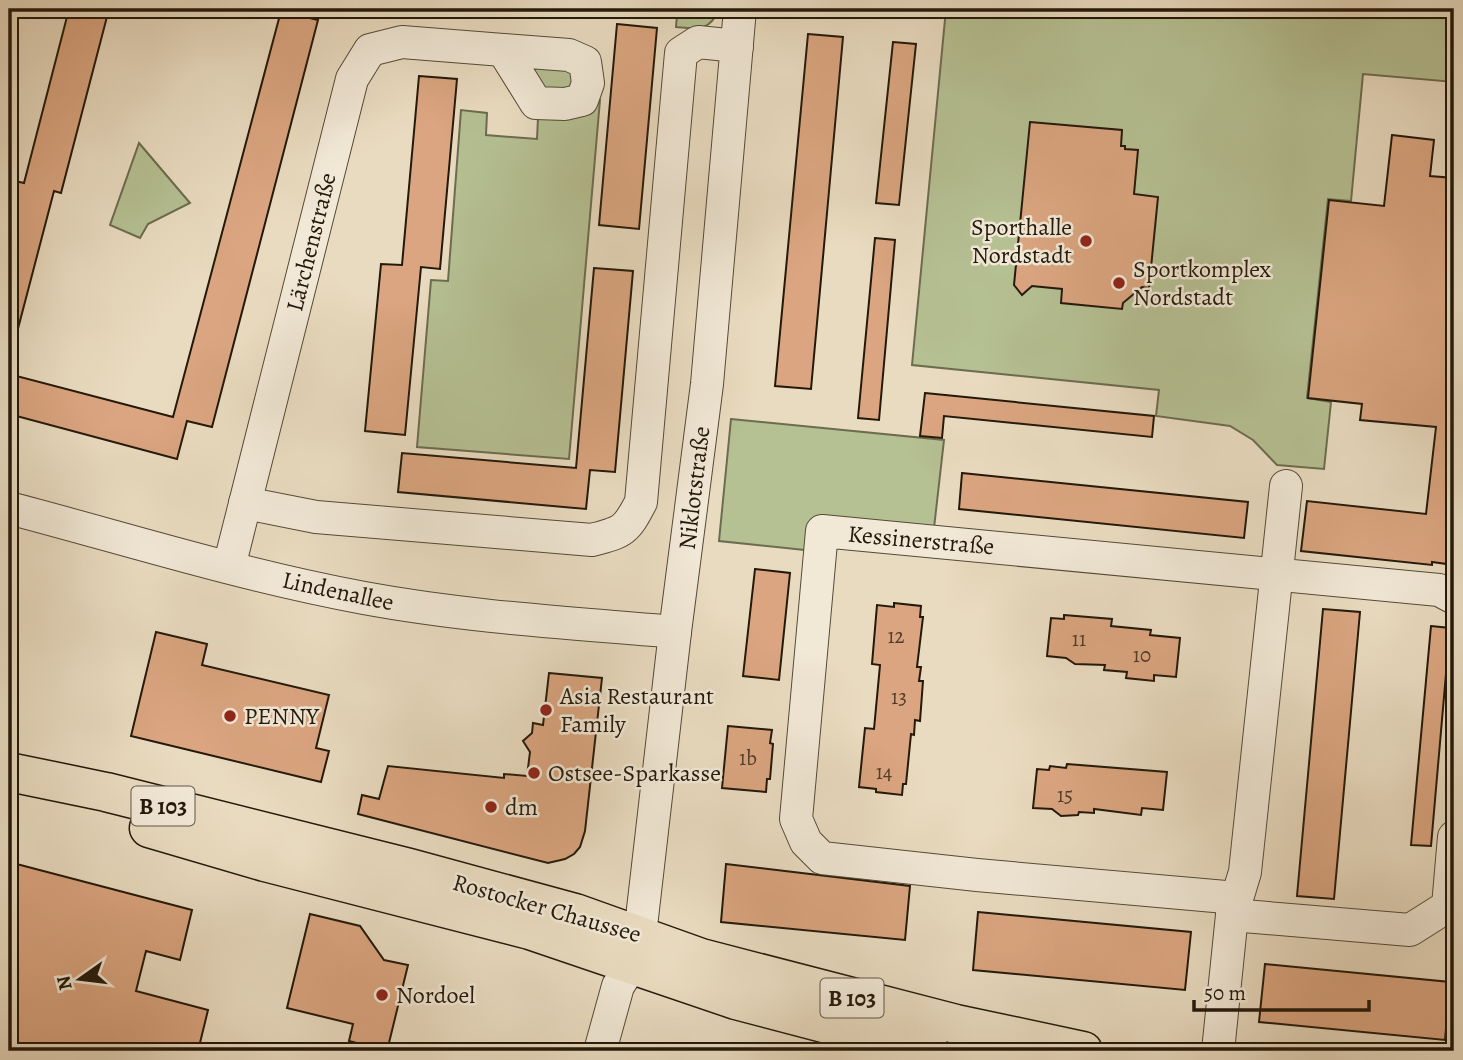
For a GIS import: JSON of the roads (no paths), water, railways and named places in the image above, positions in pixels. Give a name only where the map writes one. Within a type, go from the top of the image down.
[{"type":"main road","name":"Rostocker Chaussee","points":[[9,772],[106,792],[395,864],[575,914],[636,950],[736,1000],[930,1051]]},
{"type":"main road","name":"Rostocker Chaussee","points":[[9,789],[265,862],[530,930],[636,950],[701,958],[848,998],[1083,1051]]},
{"type":"street","name":"Niklotstraße","points":[[636,950],[707,384],[740,9]]},
{"type":"street","name":"Lärchenstraße","points":[[229,567],[352,79],[370,50],[402,42],[503,50]]},
{"type":"street","points":[[245,503],[329,518],[592,540],[614,534],[630,524],[642,502],[681,53],[698,42],[737,46]]},
{"type":"street","points":[[645,463],[696,468]]},
{"type":"street","points":[[1218,1051],[1234,907],[1245,872],[1286,486]]},
{"type":"street","name":"Lindenallee","points":[[9,508],[229,567],[341,593],[412,606],[675,632]]},
{"type":"street","name":"Kessinerstraße","points":[[1277,575],[822,531],[796,819],[806,842],[822,858],[1410,930],[1448,906],[1454,836]]},
{"type":"street","points":[[1277,575],[1440,590],[1454,598]]},
{"type":"street","points":[[600,1051],[618,986],[636,950]]},
{"type":"place","name":"Sporthalle Nordstadt","points":[[1086,241]]},
{"type":"place","name":"Sportkomplex Nordstadt","points":[[1119,283]]},
{"type":"place","name":"Asia Restaurant Family","points":[[546,710]]},
{"type":"place","name":"PENNY","points":[[230,716]]},
{"type":"place","name":"Ostsee-Sparkasse","points":[[534,773]]},
{"type":"place","name":"dm","points":[[491,807]]},
{"type":"place","name":"Nordoel","points":[[382,995]]}]
